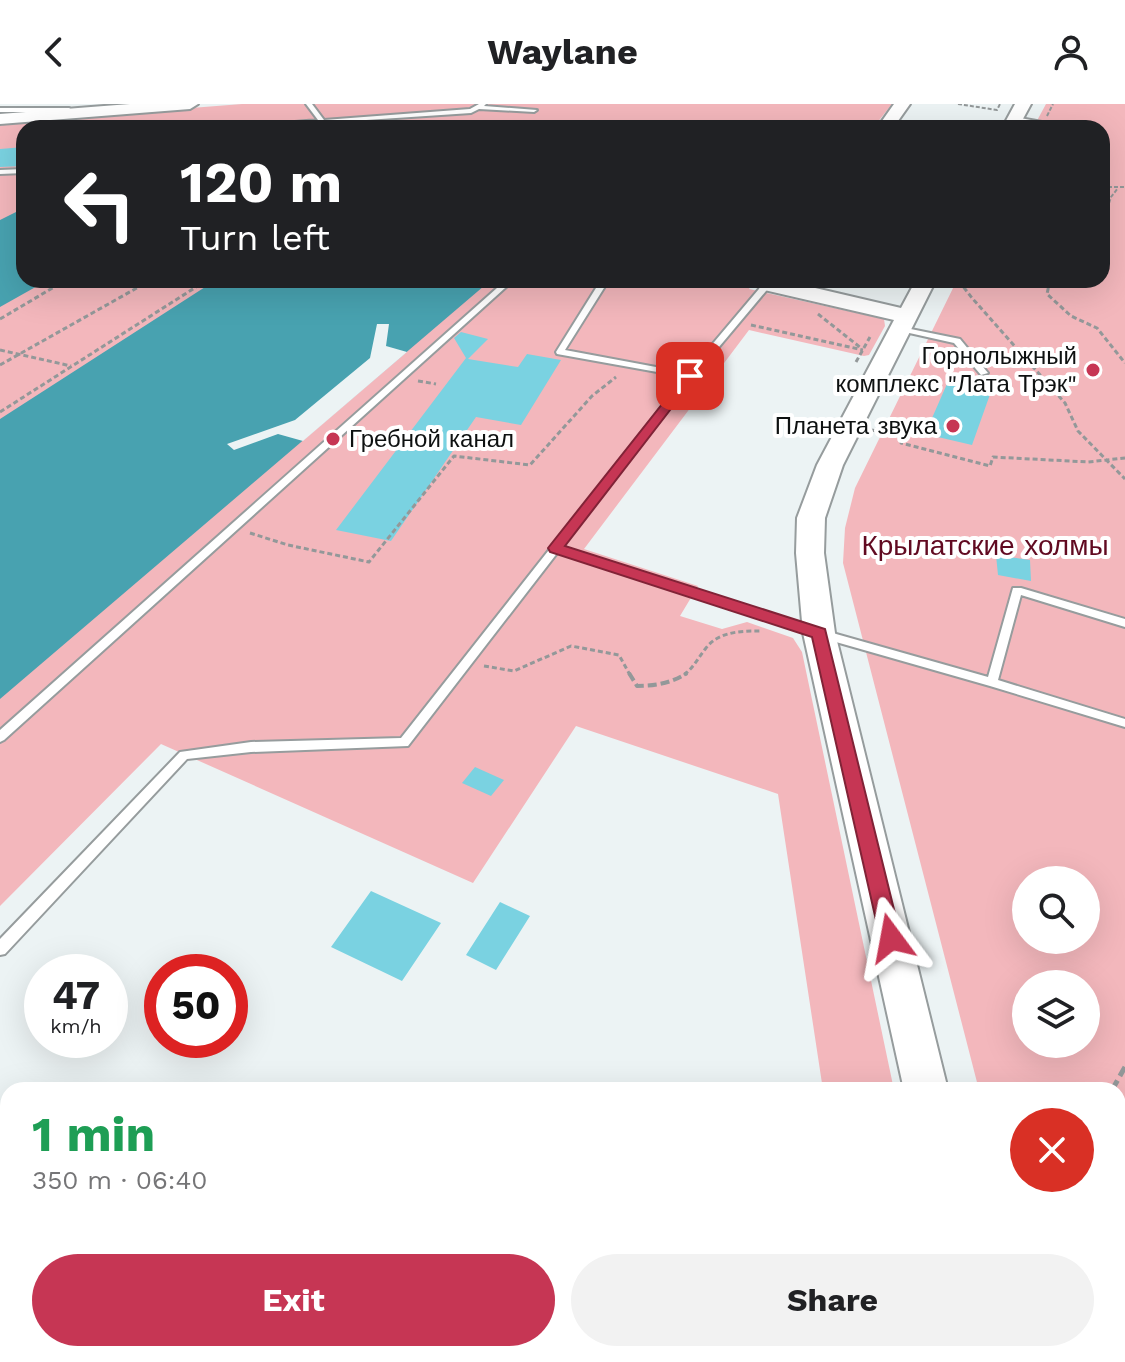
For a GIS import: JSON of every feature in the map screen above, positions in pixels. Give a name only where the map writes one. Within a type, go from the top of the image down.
[{"type":"main road","points":[[0,119],[190,104]]},
{"type":"main road","points":[[785,288],[902,322]]},
{"type":"main road","points":[[921,288],[830,465],[811,518],[811,564],[819,633],[924,1082]]},
{"type":"lane","points":[[309,104],[321,120]]},
{"type":"lane","points":[[337,120],[471,111],[480,106],[534,110]]},
{"type":"lane","points":[[0,110],[105,111]]},
{"type":"lane","points":[[0,737],[501,288]]},
{"type":"lane","points":[[600,288],[560,352],[690,376]]},
{"type":"lane","points":[[0,949],[184,755],[251,747],[404,743],[690,376],[772,288]]},
{"type":"lane","points":[[902,322],[957,341],[984,373]]},
{"type":"lane","points":[[556,548],[819,633],[1125,723]]},
{"type":"lane","points":[[992,682],[1017,590],[1125,623]]},
{"type":"path","points":[[958,104],[997,110],[1000,104]]},
{"type":"path","points":[[1110,188],[1125,187]]},
{"type":"path","points":[[1110,200],[1118,188]]},
{"type":"path","points":[[0,319],[52,288]]},
{"type":"path","points":[[0,365],[137,288]]},
{"type":"path","points":[[0,412],[194,288]]},
{"type":"path","points":[[737,322],[863,350],[779,288]]},
{"type":"path","points":[[964,288],[1065,403],[1078,431],[1125,479]]},
{"type":"path","points":[[1048,288],[1047,294],[1071,316],[1097,328],[1125,363]]},
{"type":"path","points":[[0,350],[71,366]]},
{"type":"path","points":[[236,527],[288,545],[369,562],[454,456],[530,465],[592,396],[631,365]]},
{"type":"path","points":[[869,429],[900,437],[901,443],[990,466],[993,457],[1106,461],[1125,458]]},
{"type":"path","points":[[466,664],[514,671],[571,646],[619,655],[637,686],[656,687],[693,668],[703,650],[713,641],[736,632],[764,631]]},
{"type":"green space","name":"Гребной канал","points":[[242,104],[892,104],[879,120],[38,120]]},
{"type":"green space","name":"Крылатские холмы","points":[[1046,104],[1125,104],[1125,1082],[977,1082],[843,563],[845,528],[855,488],[953,288],[1110,288],[1110,120],[1037,120]]},
{"type":"green space","name":"Гребной канал","points":[[16,122],[16,288],[750,288],[884,319],[885,326],[869,355],[864,356],[749,330],[584,549],[698,586],[680,616],[722,629],[747,622],[793,638],[802,652],[892,1082],[822,1082],[778,794],[576,726],[473,883],[161,744],[0,906],[0,123]]},
{"type":"water","points":[[16,212],[16,288],[34,288],[0,307],[0,220]]},
{"type":"water","name":"Гребной канал","points":[[204,288],[482,288],[0,699],[0,419]]},
{"type":"pier","points":[[377,324],[389,324],[386,346],[407,352],[303,441],[278,434],[234,450],[227,444],[295,420],[370,358]]},
{"type":"building","points":[[16,148],[16,166],[0,167],[0,149]]},
{"type":"building","points":[[461,332],[488,339],[468,359],[518,367],[527,354],[561,360],[521,425],[476,417],[391,541],[336,530],[466,358],[454,338]]},
{"type":"building","points":[[950,377],[993,386],[972,445],[925,434]]},
{"type":"building","points":[[996,555],[1030,560],[1031,581],[998,575]]},
{"type":"building","points":[[475,767],[504,780],[491,796],[462,783]]},
{"type":"building","points":[[371,891],[441,923],[402,981],[331,947]]},
{"type":"building","points":[[500,902],[530,916],[496,970],[466,955]]},
{"type":"place","name":"Горнолыжный комплекс \"Лата Трэк\"","points":[[1093,370]]},
{"type":"place","name":"Планета звука","points":[[953,426]]},
{"type":"place","name":"Гребной канал","points":[[333,439]]},
{"type":"route","points":[[690,376],[556,548],[819,633],[891,938]]}]
